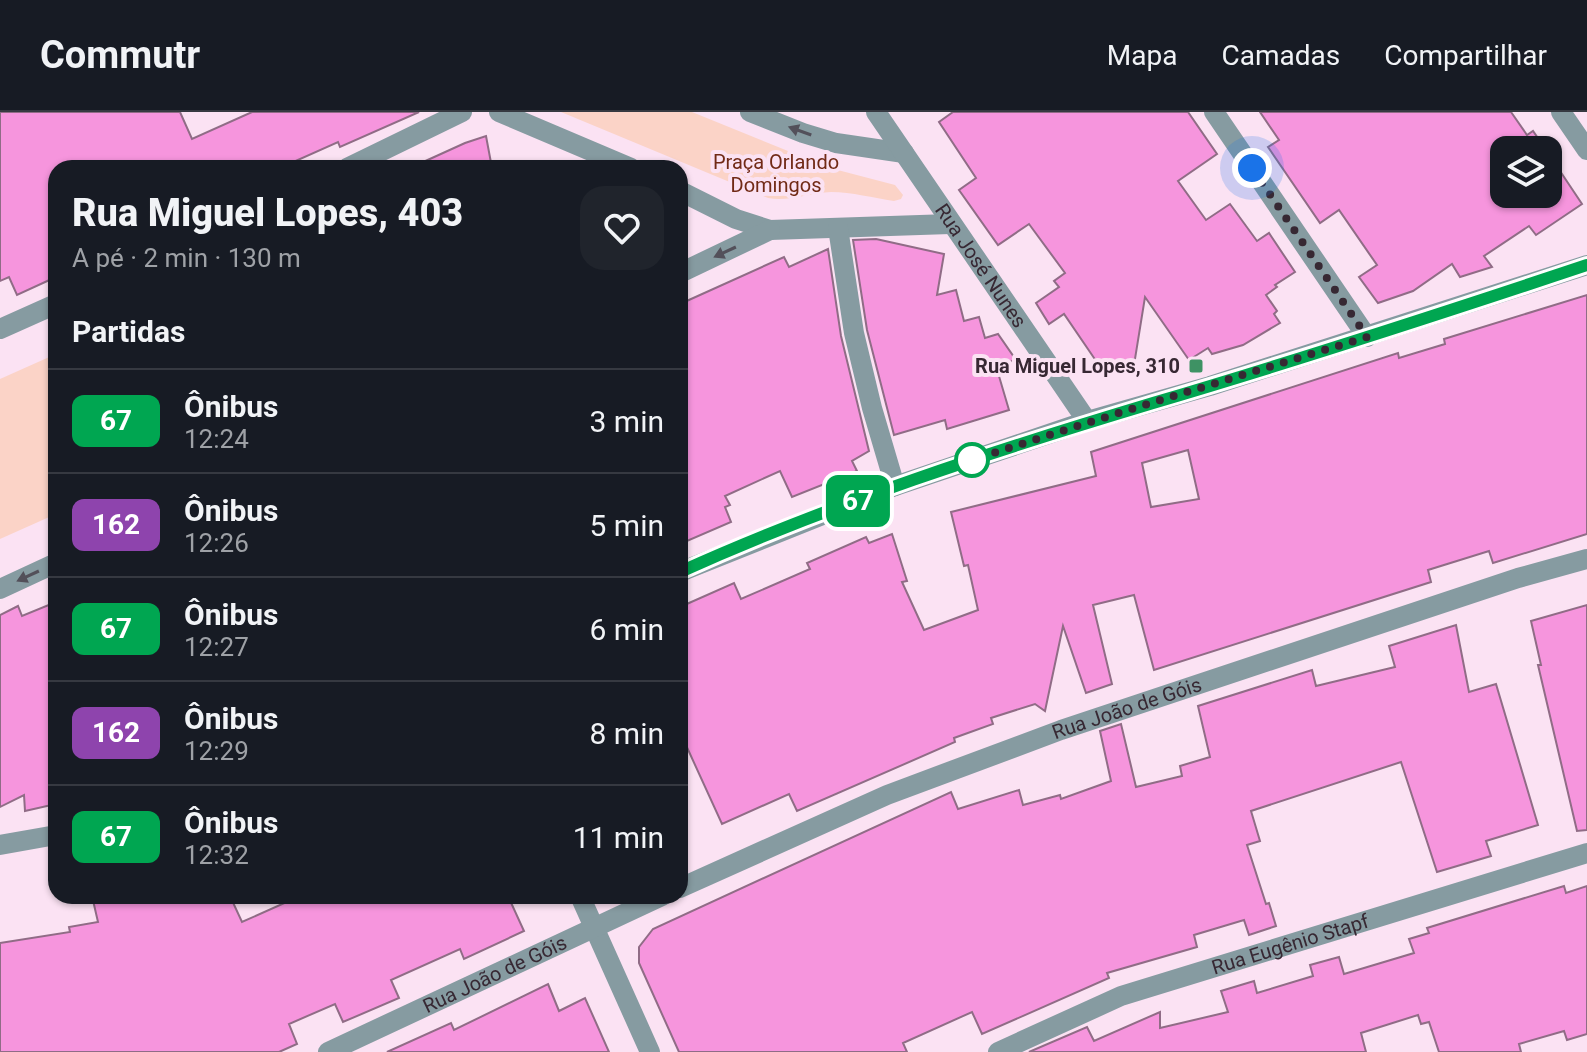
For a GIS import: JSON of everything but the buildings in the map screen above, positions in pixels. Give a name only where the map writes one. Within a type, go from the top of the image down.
[{"type":"street","points":[[363,160],[462,112]]},
{"type":"street","points":[[499,112],[612,160]]},
{"type":"street","points":[[750,112],[836,143],[904,153]]},
{"type":"street","name":"Rua José Nunes","points":[[876,112],[1087,421]]},
{"type":"street","points":[[1214,112],[1367,337]]},
{"type":"street","points":[[1561,112],[1587,150]]},
{"type":"street","points":[[688,195],[736,219],[770,230],[950,224]]},
{"type":"street","points":[[838,228],[854,333],[895,486]]},
{"type":"street","points":[[688,269],[770,230]]},
{"type":"street","points":[[688,569],[895,486],[1087,421],[1367,337],[1587,265]]},
{"type":"street","points":[[0,329],[48,308]]},
{"type":"street","name":"Rua João de Góis","points":[[688,884],[887,795],[1061,730],[1518,578],[1587,559]]},
{"type":"street","points":[[0,589],[48,567]]},
{"type":"street","points":[[0,845],[48,836]]},
{"type":"street","name":"Rua Eugênio Stapf","points":[[998,1052],[1121,996],[1587,853]]},
{"type":"street","points":[[584,904],[650,1052]]},
{"type":"street","name":"Rua João de Góis","points":[[328,1052],[644,904]]},
{"type":"green space","name":"Praça Orlando Domingos","points":[[561,112],[692,112],[830,168],[895,185],[903,195],[894,201],[831,192],[783,199],[768,198],[688,165],[688,160],[677,160]]},
{"type":"green space","points":[[48,358],[48,518],[0,539],[0,379]]},
{"type":"bus line","name":"67","points":[[688,568],[895,486],[1087,421],[1236,378],[1587,265]]},
{"type":"place","name":"Rua Miguel Lopes, 310","points":[[1196,366]]},
{"type":"route","points":[[972,460],[1087,421],[1367,337],[1252,168]]}]
